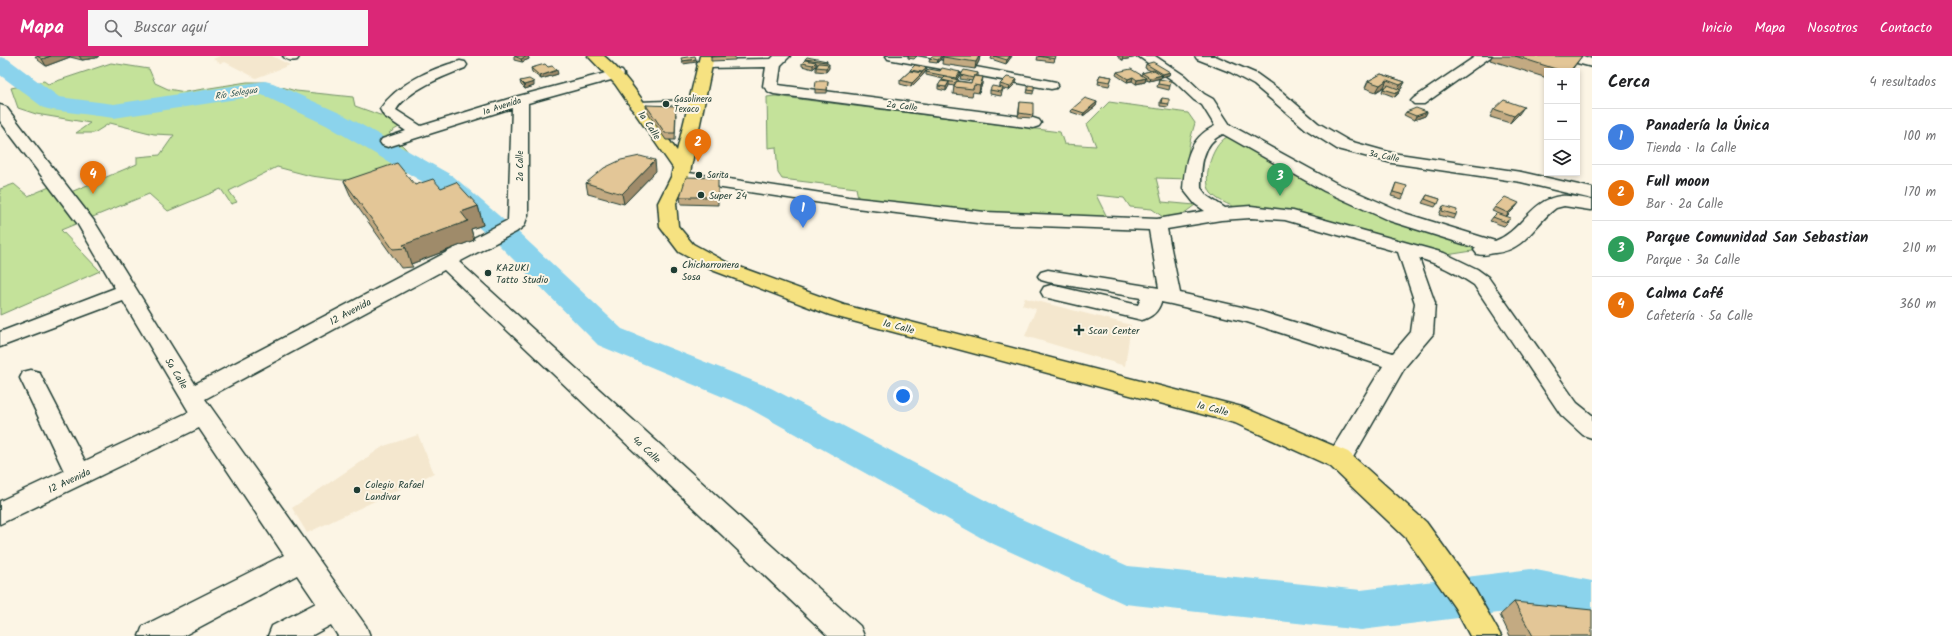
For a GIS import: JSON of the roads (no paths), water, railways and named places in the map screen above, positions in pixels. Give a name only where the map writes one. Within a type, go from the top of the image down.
[{"type":"main road","name":"1a Calle","points":[[595,56],[617,74],[681,172],[667,203],[669,227],[686,248],[719,266],[837,310],[1242,416],[1339,460],[1416,530],[1459,591],[1486,636]]},
{"type":"main road","points":[[681,172],[705,60]]},
{"type":"street","points":[[893,56],[1051,85]]},
{"type":"street","points":[[1145,56],[1180,79],[1199,97],[1208,102],[1224,128],[1330,187],[1397,217],[1497,248]]},
{"type":"street","name":"3a Calle","points":[[1202,56],[1253,78],[1267,86],[1307,123],[1325,137],[1362,152],[1388,158],[1529,178],[1592,194]]},
{"type":"street","points":[[1419,101],[1485,56]]},
{"type":"street","points":[[1566,56],[1592,63]]},
{"type":"street","points":[[705,60],[779,60]]},
{"type":"street","name":"2a Calle","points":[[779,60],[771,88],[1033,123]]},
{"type":"street","points":[[420,133],[390,113],[388,109],[405,92],[431,75],[460,65]]},
{"type":"street","name":"1a Avenida","points":[[388,142],[520,100],[617,74]]},
{"type":"street","name":"2a Calle","points":[[509,228],[517,222],[519,215],[520,100]]},
{"type":"street","points":[[638,107],[695,106]]},
{"type":"street","name":"5a Calle","points":[[0,110],[85,220],[197,406],[355,636]]},
{"type":"street","points":[[1221,214],[1201,200],[1192,189],[1192,174],[1199,144],[1213,132],[1224,128]]},
{"type":"street","points":[[681,172],[848,202],[985,218],[1157,225],[1221,214],[1251,212],[1286,215],[1406,248],[1437,257],[1470,273],[1481,281],[1569,409],[1592,429]]},
{"type":"street","points":[[1437,257],[1497,248],[1518,237],[1535,219],[1556,202],[1563,201],[1592,206]]},
{"type":"street","points":[[1157,225],[1162,295]]},
{"type":"street","name":"12 Avenida","points":[[0,513],[79,475],[446,261],[509,228]]},
{"type":"street","points":[[1339,460],[1397,362],[1422,334],[1425,303],[1406,248]]},
{"type":"street","name":"4a Calle","points":[[446,261],[849,636]]},
{"type":"street","points":[[1050,284],[1162,295],[1252,316],[1397,362]]},
{"type":"street","points":[[0,340],[128,291]]},
{"type":"street","points":[[31,378],[79,475]]},
{"type":"street","points":[[154,636],[302,559]]},
{"type":"street","points":[[283,636],[336,607]]},
{"type":"waterway","name":"Río Selegua","points":[[0,64],[52,103],[114,111],[265,88],[335,120],[443,182],[495,227]]},
{"type":"waterway","points":[[508,238],[610,337],[758,397],[1002,529],[1125,585],[1361,610],[1531,589],[1592,601]]},
{"type":"place","name":"Gasolinera Texaco","points":[[666,104]]},
{"type":"place","name":"Full moon","points":[[698,162]]},
{"type":"place","name":"Sarita","points":[[699,175]]},
{"type":"place","name":"Calma Café","points":[[93,194]]},
{"type":"place","name":"Super 24","points":[[701,195]]},
{"type":"place","name":"Parque Comunidad San Sebastian","points":[[1280,196]]},
{"type":"place","name":"Panadería la Única","points":[[803,228]]},
{"type":"place","name":"Chicharronera Sosa","points":[[674,270]]},
{"type":"place","name":"KAZUKI Tatto Studio","points":[[488,273]]},
{"type":"place","name":"Scan Center","points":[[1079,330]]},
{"type":"place","name":"Colegio Rafael Landivar","points":[[357,490]]}]
